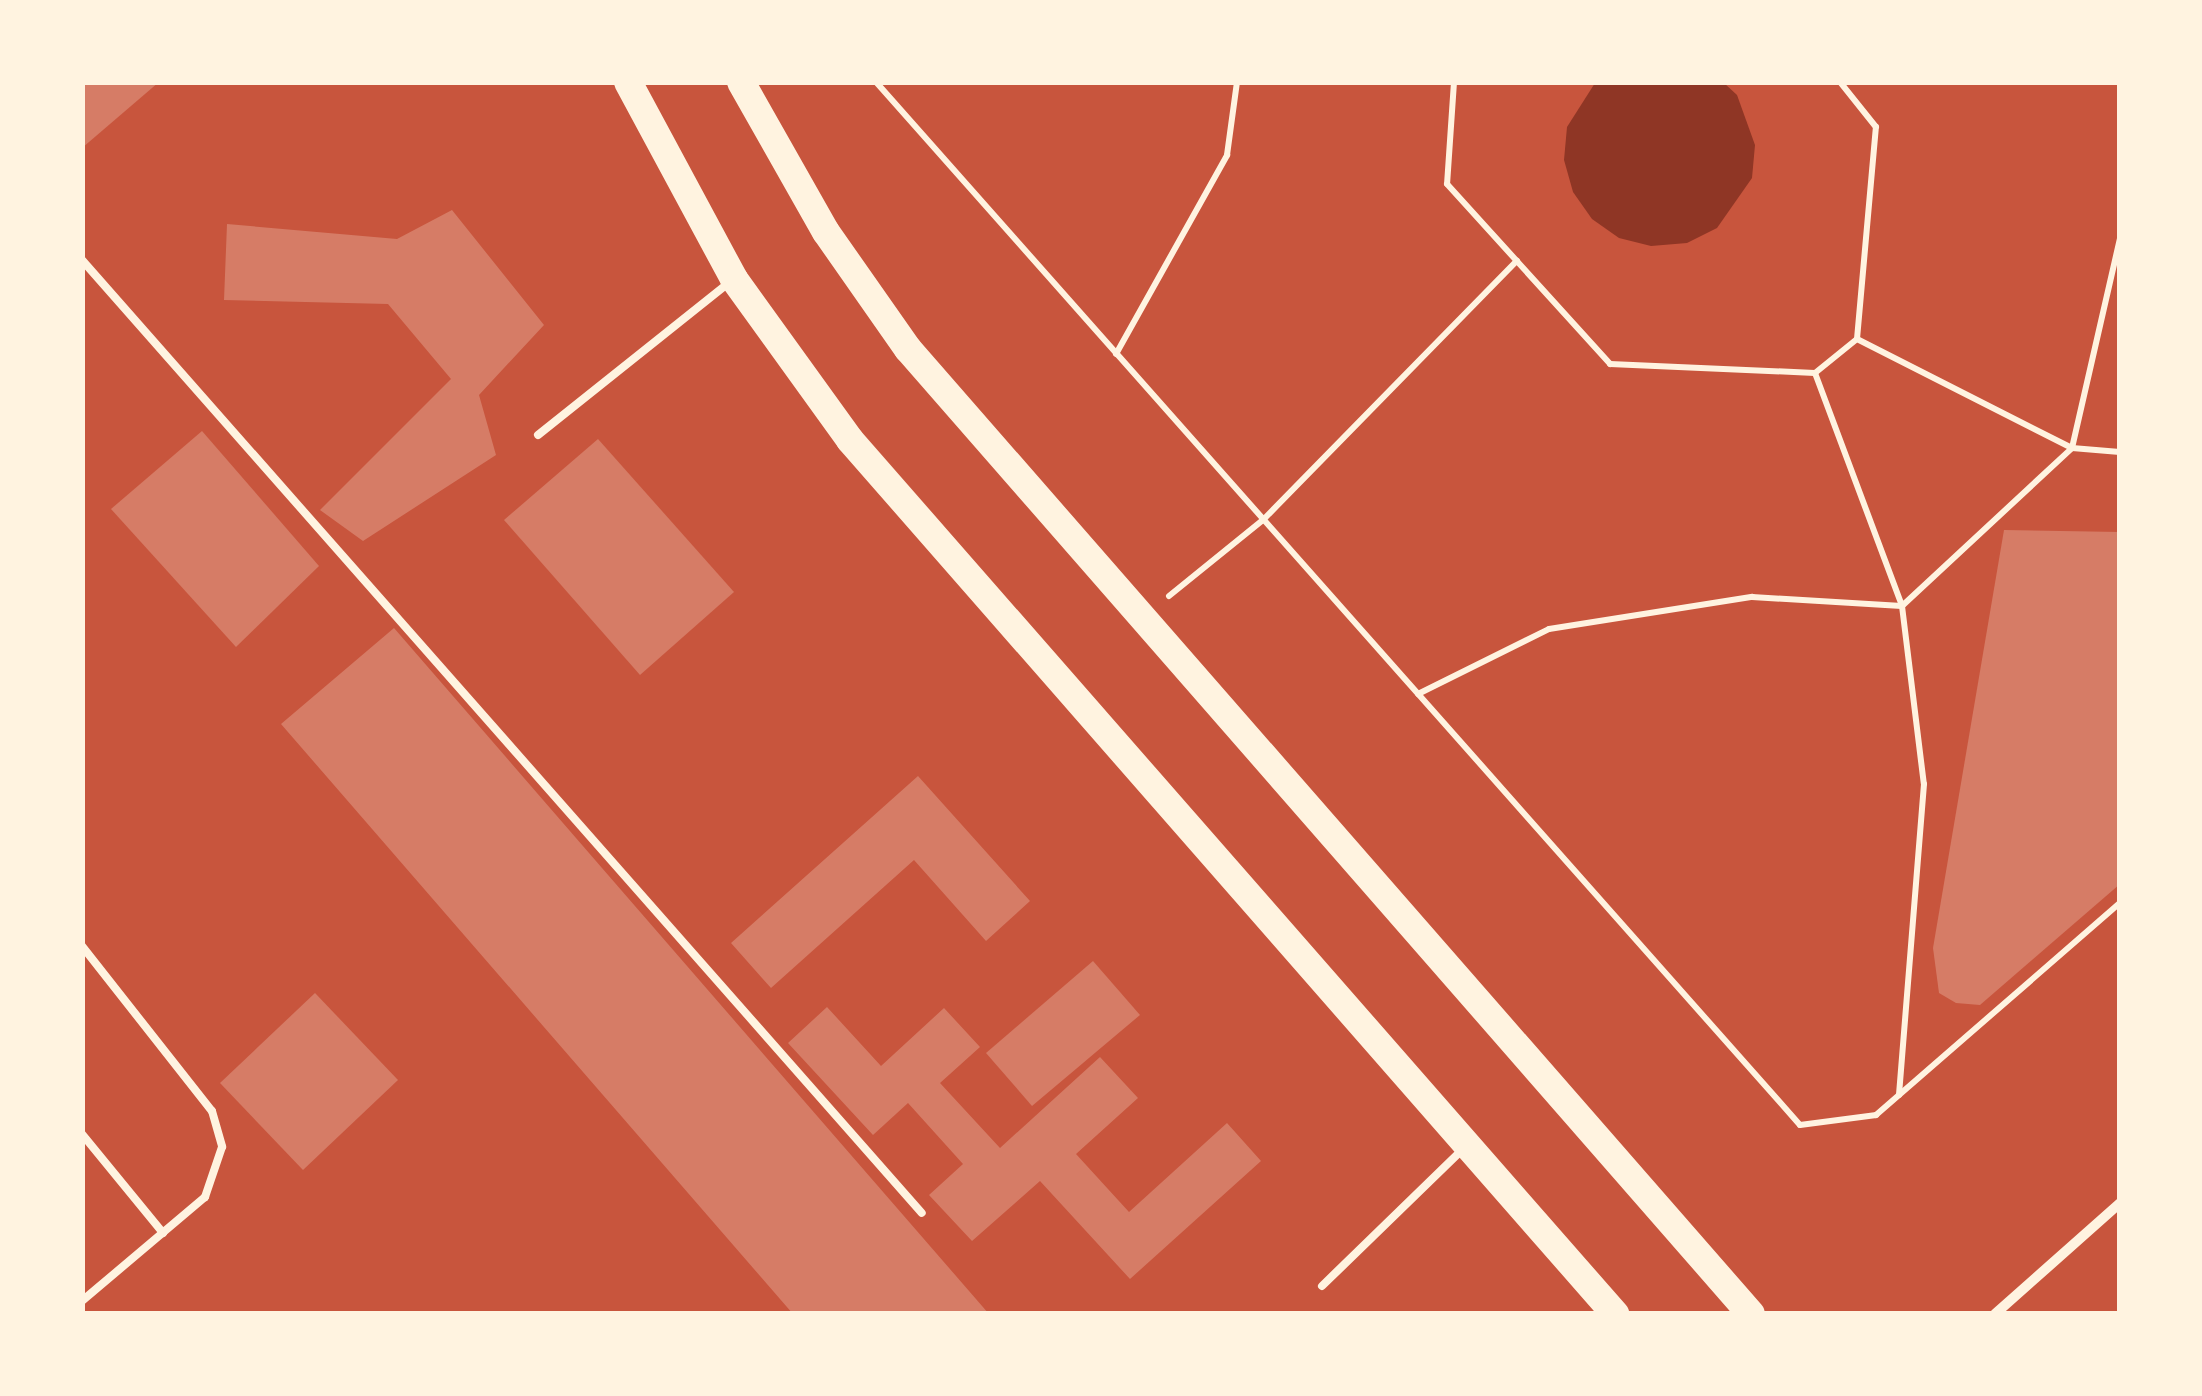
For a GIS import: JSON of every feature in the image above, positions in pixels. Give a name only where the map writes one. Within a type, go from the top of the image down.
[{"type":"highway","points":[[628,82],[734,279],[850,440],[1615,1314]]},
{"type":"highway","points":[[742,82],[826,232],[908,349],[1752,1314]]},
{"type":"street","points":[[1995,1314],[2120,1203]]},
{"type":"lane","points":[[82,260],[922,1213]]},
{"type":"lane","points":[[538,435],[734,279]]},
{"type":"lane","points":[[82,946],[220,1129],[214,1182],[163,1233],[82,1302]]},
{"type":"lane","points":[[82,1134],[163,1233]]},
{"type":"lane","points":[[1322,1286],[1468,1145]]},
{"type":"path","points":[[876,82],[1800,1125],[1876,1114],[2120,904]]},
{"type":"path","points":[[1116,354],[1227,154],[1238,82]]},
{"type":"path","points":[[1454,82],[1447,184],[1610,364],[1815,373],[1857,339],[1876,127],[1840,82]]},
{"type":"path","points":[[1418,694],[1549,629],[1752,597],[1902,606],[2072,448],[2120,238]]},
{"type":"path","points":[[1140,618],[1263,520],[1517,261]]},
{"type":"path","points":[[1857,339],[2072,448],[2120,452]]},
{"type":"path","points":[[1815,373],[1902,606],[1924,784],[1899,1096]]},
{"type":"shaded area","points":[[1595,83],[1724,83],[1737,95],[1755,145],[1752,178],[1717,228],[1687,243],[1651,246],[1619,238],[1592,219],[1573,192],[1564,160],[1567,127]]},
{"type":"building","points":[[82,82],[159,82],[82,148]]},
{"type":"building","points":[[452,210],[544,325],[479,395],[496,455],[363,541],[320,510],[451,379],[388,304],[224,300],[227,224],[397,239]]},
{"type":"building","points":[[202,431],[319,566],[236,647],[111,509]]},
{"type":"building","points":[[598,439],[734,592],[640,675],[504,520]]},
{"type":"building","points":[[2004,530],[2120,532],[2120,884],[1980,1005],[1956,1003],[1939,993],[1933,948]]},
{"type":"building","points":[[394,628],[989,1314],[793,1314],[281,724]]},
{"type":"building","points":[[918,776],[1030,901],[986,941],[914,860],[771,988],[731,943]]},
{"type":"building","points":[[1093,961],[1140,1015],[1032,1106],[986,1053]]},
{"type":"building","points":[[315,993],[398,1080],[303,1170],[220,1083]]},
{"type":"building","points":[[827,1007],[881,1066],[944,1008],[980,1047],[940,1083],[1000,1148],[1100,1057],[1138,1098],[1076,1154],[1129,1212],[1227,1123],[1261,1161],[1130,1279],[1040,1181],[972,1241],[929,1195],[963,1164],[908,1103],[873,1135],[788,1043]]}]
